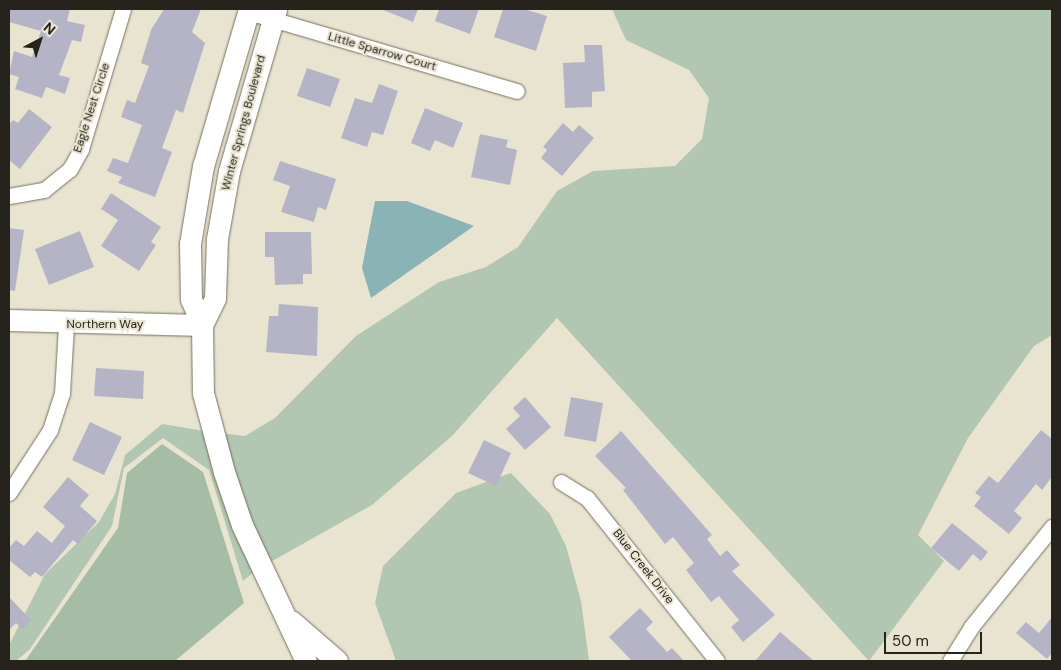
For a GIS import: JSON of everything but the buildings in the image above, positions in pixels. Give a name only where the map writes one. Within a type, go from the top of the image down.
[{"type":"street","name":"Eagle Nest Circle","points":[[9,196],[44,190],[70,169],[81,149],[123,9]]},
{"type":"street","name":"Little Sparrow Court","points":[[249,10],[275,14],[517,91]]},
{"type":"street","name":"Winter Springs Boulevard","points":[[249,10],[203,166],[190,244],[191,299],[202,325],[204,392],[224,472],[242,525],[289,619],[306,661]]},
{"type":"street","name":"Winter Springs Boulevard","points":[[202,325],[215,298],[217,239],[229,171],[275,14]]},
{"type":"street","name":"Northern Way","points":[[9,320],[66,325],[202,325]]},
{"type":"street","points":[[9,493],[50,430],[62,392],[66,325]]},
{"type":"street","name":"Blue Creek Drive","points":[[561,482],[587,498],[716,661]]},
{"type":"street","points":[[950,661],[971,628],[1052,528]]},
{"type":"street","name":"Winter Springs Boulevard","points":[[289,619],[337,661]]},
{"type":"green space","points":[[612,9],[1052,9],[1052,335],[1034,346],[968,438],[918,535],[944,561],[869,661],[557,318],[452,436],[372,505],[267,564],[220,433],[245,436],[275,418],[356,336],[439,282],[486,267],[518,247],[557,191],[593,171],[675,166],[702,139],[709,98],[689,70],[626,40]]},
{"type":"green space","points":[[162,424],[204,431],[254,572],[243,581],[209,470],[163,438],[124,468],[112,526],[30,649],[16,661],[9,661],[9,645],[45,574],[99,522],[115,494],[125,455]]},
{"type":"green space","points":[[162,444],[203,472],[244,603],[175,661],[25,661],[118,528],[127,473]]},
{"type":"green space","points":[[511,473],[550,514],[566,546],[581,601],[589,661],[396,661],[375,603],[383,566],[456,493]]},
{"type":"water","points":[[375,201],[407,201],[474,226],[371,298],[362,268]]}]
